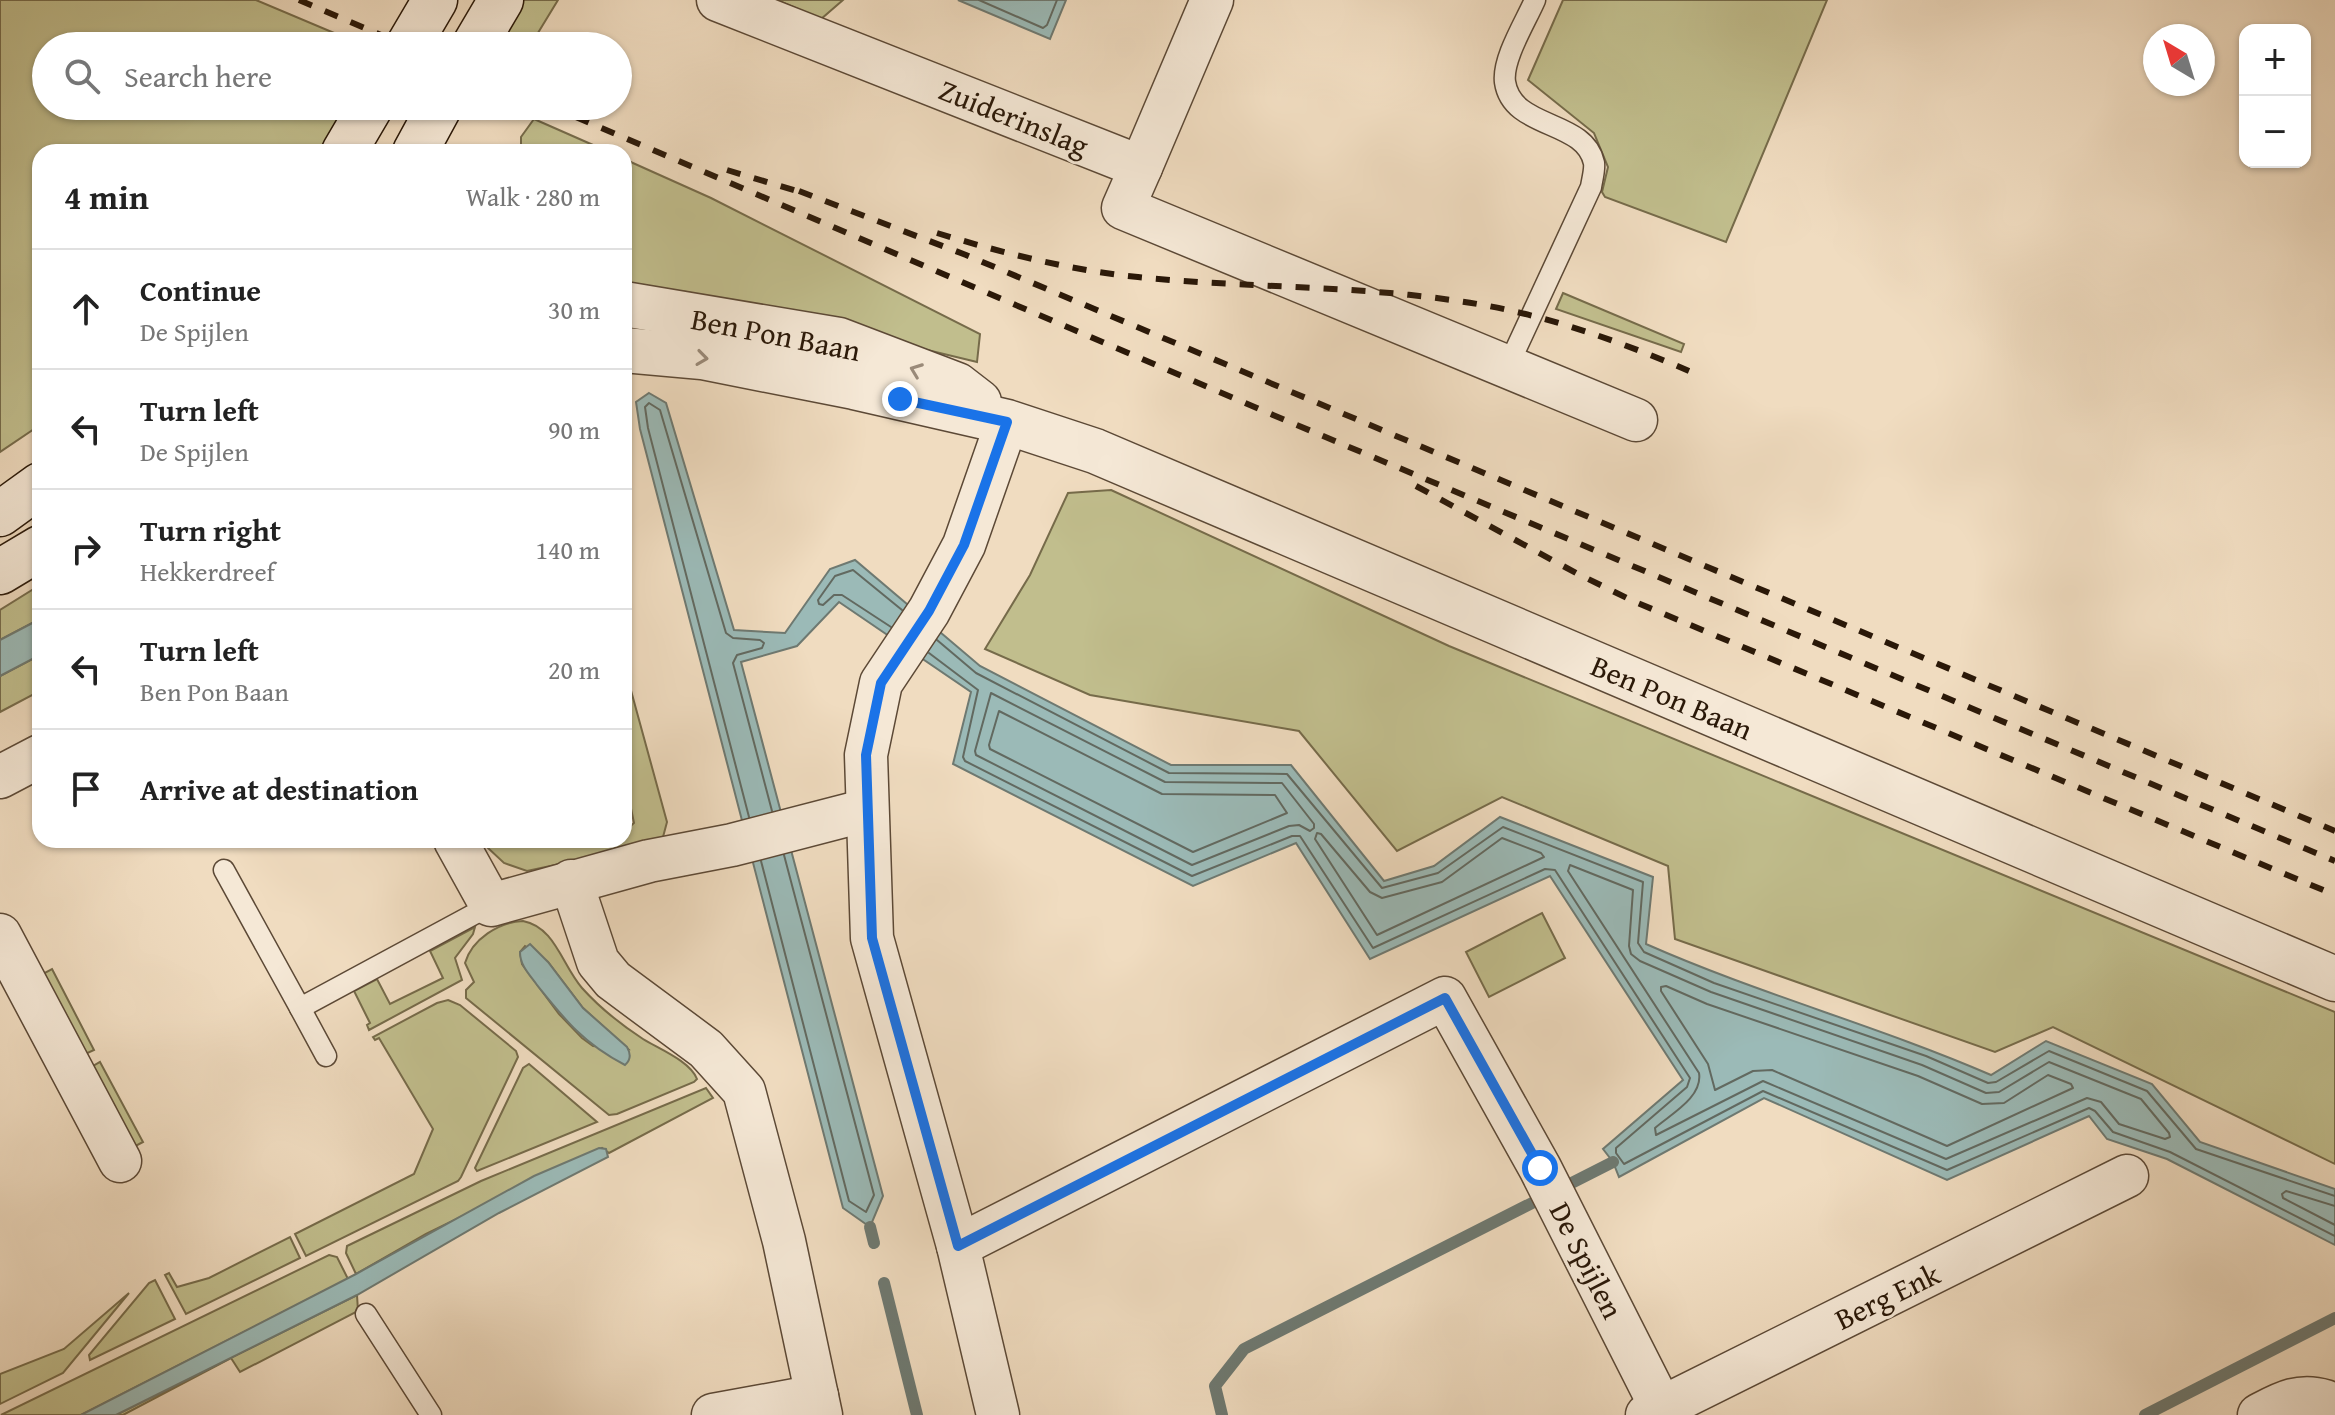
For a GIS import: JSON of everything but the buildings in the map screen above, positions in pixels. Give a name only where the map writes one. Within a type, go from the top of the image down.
[{"type":"street","points":[[416,32],[435,0]]},
{"type":"street","points":[[482,32],[501,0]]},
{"type":"street","name":"Zuiderinslag","points":[[718,0],[1141,167]]},
{"type":"street","points":[[1212,0],[1123,208],[1636,420]]},
{"type":"street","points":[[349,144],[363,120]]},
{"type":"street","points":[[419,144],[432,120]]},
{"type":"street","name":"Ben Pon Baan","points":[[632,305],[839,340],[957,385],[1007,422]]},
{"type":"street","name":"Ben Pon Baan","points":[[632,351],[702,357],[854,387],[1007,422],[1095,451],[2335,979]]},
{"type":"street","points":[[998,1415],[958,1246],[872,938],[866,755],[881,683],[929,611],[964,545],[1007,422]]},
{"type":"street","points":[[0,514],[32,491]]},
{"type":"street","points":[[0,572],[32,553]]},
{"type":"street","points":[[0,777],[32,760]]},
{"type":"street","points":[[459,848],[491,905],[649,861],[732,845],[867,810]]},
{"type":"street","points":[[571,881],[598,962],[613,980],[706,1049],[744,1091],[784,1241],[819,1406],[713,1415]]},
{"type":"street","points":[[0,935],[120,1161]]},
{"type":"street","name":"De Spijlen","points":[[958,1246],[1445,998],[1566,1217],[1658,1413]]},
{"type":"street","name":"Berg Enk","points":[[1658,1413],[2127,1176]]},
{"type":"street","points":[[2259,1415],[2290,1399],[2310,1396],[2325,1401],[2334,1415]]},
{"type":"lane","points":[[1508,366],[1591,187],[1595,164],[1589,150],[1576,137],[1531,117],[1515,103],[1505,82],[1509,57],[1535,0]]},
{"type":"lane","points":[[224,870],[326,1056]]},
{"type":"lane","points":[[300,1008],[491,905]]},
{"type":"lane","points":[[366,1314],[431,1415]]},
{"type":"shaded area","points":[[0,0],[256,0],[332,32],[32,32],[32,120],[343,120],[328,144],[32,144],[32,430],[0,452]]},
{"type":"shaded area","points":[[517,0],[558,0],[539,32],[499,32]]},
{"type":"shaded area","points":[[777,0],[843,0],[821,19]]},
{"type":"shaded area","points":[[1563,0],[1827,0],[1726,242],[1605,197],[1602,192],[1608,167],[1594,133],[1528,80]]},
{"type":"shaded area","points":[[536,120],[591,144],[521,144],[521,137]]},
{"type":"shaded area","points":[[632,163],[711,198],[980,334],[977,362],[687,292],[632,285]]},
{"type":"shaded area","points":[[1563,293],[1684,344],[1681,352],[1556,309]]},
{"type":"shaded area","points":[[1111,490],[1449,646],[2335,1012],[2335,1164],[2053,1027],[1995,1052],[1675,939],[1668,866],[1502,797],[1397,851],[1299,731],[1090,695],[985,649],[1030,575],[1068,493]]},
{"type":"shaded area","points":[[32,590],[32,623],[0,640],[0,610]]},
{"type":"shaded area","points":[[32,659],[32,695],[0,712],[0,676]]},
{"type":"shaded area","points":[[632,694],[667,822],[663,837],[630,849],[527,871],[504,863],[488,848],[632,848]]},
{"type":"shaded area","points":[[1542,913],[1565,958],[1489,997],[1466,952]]},
{"type":"shaded area","points":[[523,921],[543,931],[575,979],[596,1002],[635,1033],[681,1061],[697,1079],[609,1115],[466,998],[466,990],[474,982],[465,963],[474,946],[496,928]],"holes":[[[525,946],[548,962],[583,1008],[628,1049],[593,1046],[582,1038],[559,1014],[522,964],[520,952]]]},
{"type":"shaded area","points":[[475,927],[455,958],[462,980],[369,1030],[367,1025],[370,1023],[354,991],[377,979],[390,1004],[443,978],[430,951]]},
{"type":"shaded area","points":[[52,969],[94,1050],[81,1056],[39,976]]},
{"type":"shaded area","points":[[448,1000],[460,1005],[516,1051],[518,1057],[461,1177],[306,1256],[295,1234],[414,1174],[433,1129],[379,1038],[375,1040],[373,1037]]},
{"type":"shaded area","points":[[100,1062],[143,1142],[130,1149],[88,1069]]},
{"type":"shaded area","points":[[529,1064],[597,1122],[477,1171],[475,1168],[523,1068]]},
{"type":"shaded area","points":[[706,1088],[713,1098],[609,1153],[602,1148],[426,1234],[356,1274],[346,1253],[347,1246],[481,1181]]},
{"type":"shaded area","points":[[290,1237],[300,1258],[186,1314],[165,1275],[169,1273],[177,1287],[209,1278]]},
{"type":"shaded area","points":[[329,1255],[337,1257],[348,1279],[81,1415],[1,1415]]},
{"type":"shaded area","points":[[155,1280],[175,1319],[90,1360],[89,1355],[149,1283]]},
{"type":"shaded area","points":[[129,1293],[63,1373],[0,1404],[0,1374],[64,1349]]},
{"type":"shaded area","points":[[357,1295],[358,1311],[240,1372],[231,1358],[123,1415],[116,1415]]},
{"type":"water","points":[[958,0],[1066,0],[1050,39]]},
{"type":"water","points":[[649,393],[666,403],[734,630],[785,633],[830,569],[855,560],[980,666],[1171,765],[1291,765],[1384,881],[1434,866],[1500,817],[1653,877],[1646,944],[1689,962],[1991,1075],[2046,1041],[2152,1084],[2200,1142],[2335,1189],[2335,1245],[2167,1159],[2107,1139],[2089,1116],[1947,1180],[1764,1098],[1619,1177],[1603,1149],[1683,1080],[1550,876],[1370,959],[1296,843],[1193,886],[953,764],[971,692],[839,602],[797,646],[741,662],[883,1196],[870,1227],[843,1208],[640,429],[636,402]]},
{"type":"water","points":[[32,623],[32,659],[0,676],[0,640]]},
{"type":"water","points":[[530,944],[583,1008],[627,1047],[630,1057],[625,1065],[598,1049],[576,1030],[537,985],[520,957],[520,952]]},
{"type":"water","points":[[599,1148],[606,1149],[608,1157],[499,1213],[357,1295],[116,1415],[81,1415],[356,1274],[534,1176]]},
{"type":"waterway","points":[[1222,1415],[1215,1386],[1244,1349],[1613,1162]]},
{"type":"waterway","points":[[870,1227],[874,1243]]},
{"type":"waterway","points":[[884,1283],[917,1415]]},
{"type":"waterway","points":[[2145,1415],[2335,1318]]},
{"type":"railway","points":[[299,0],[374,32]]},
{"type":"railway","points":[[583,120],[1273,415],[2335,861]]},
{"type":"railway","points":[[727,170],[807,194]]},
{"type":"railway","points":[[799,191],[966,255],[2335,831]]},
{"type":"railway","points":[[937,233],[1036,260],[1112,274],[1178,281],[1378,292],[1488,306],[1575,328],[1689,371]]},
{"type":"railway","points":[[1416,486],[1633,601],[2335,895]]},
{"type":"route","points":[[900,399],[1007,422],[964,545],[929,611],[881,683],[866,755],[872,938],[958,1246],[1445,998],[1540,1168]]}]
